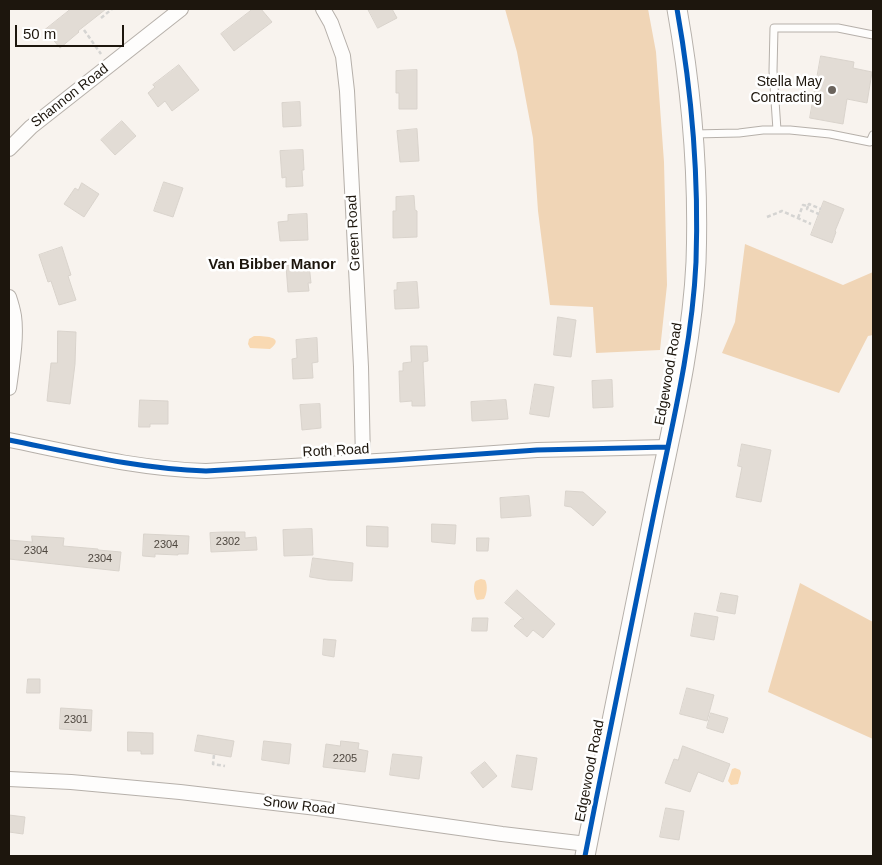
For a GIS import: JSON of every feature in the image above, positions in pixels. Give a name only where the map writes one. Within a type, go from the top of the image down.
[{"type":"street","name":"Shannon Road","points":[[9,149],[31,127],[181,9]]},
{"type":"street","name":"Green Road","points":[[323,9],[343,56],[347,91],[361,367],[363,461]]},
{"type":"street","name":"Edgewood Road","points":[[586,850],[668,447],[689,329],[696,264],[697,204],[694,134],[686,58],[677,9]]},
{"type":"street","points":[[9,297],[14,316],[14,347],[9,388]]},
{"type":"street","name":"Roth Road","points":[[9,440],[84,456],[144,466],[206,471],[537,450],[668,447]]},
{"type":"street","name":"Snow Road","points":[[9,779],[71,782],[180,792],[317,808],[494,833],[586,850]]},
{"type":"lane","points":[[777,130],[773,71],[774,28],[838,28],[873,35]]},
{"type":"lane","points":[[694,134],[790,130],[830,134],[870,142],[873,135]]},
{"type":"path","points":[[101,18],[112,9]]},
{"type":"path","points":[[84,30],[110,65]]},
{"type":"path","points":[[798,218],[804,205],[808,206],[809,204],[821,209]]},
{"type":"path","points":[[808,206],[807,209],[819,214]]},
{"type":"path","points":[[767,217],[782,211],[811,224]]},
{"type":"path","points":[[214,755],[213,764],[225,766]]},
{"type":"shaded area","points":[[505,9],[648,9],[656,52],[664,162],[667,285],[660,350],[596,353],[593,307],[550,305],[538,211],[533,138],[517,52]]},
{"type":"shaded area","points":[[745,244],[843,285],[873,272],[873,335],[868,336],[839,393],[722,353],[735,322]]},
{"type":"shaded area","points":[[254,336],[275,339],[275,345],[270,349],[250,348],[248,344],[249,339]]},
{"type":"shaded area","points":[[481,579],[485,580],[487,587],[484,599],[477,600],[474,584]]},
{"type":"shaded area","points":[[800,583],[873,622],[873,739],[768,692]]},
{"type":"shaded area","points":[[732,769],[740,770],[741,773],[738,784],[731,785],[728,781]]},
{"type":"building","points":[[71,9],[106,9],[60,48],[45,30]]},
{"type":"building","points":[[253,9],[261,9],[272,22],[234,51],[221,34]]},
{"type":"building","points":[[368,9],[392,9],[397,18],[378,28]]},
{"type":"building","name":"Stella May Contracting","points":[[821,56],[854,62],[853,68],[872,72],[867,103],[847,99],[843,124],[810,118]]},
{"type":"building","points":[[179,65],[199,90],[172,111],[165,101],[158,107],[148,93],[155,87],[153,85]]},
{"type":"building","points":[[417,70],[417,109],[399,109],[399,93],[396,93],[396,71]]},
{"type":"building","points":[[300,102],[301,126],[283,127],[282,103]]},
{"type":"building","points":[[122,121],[136,136],[115,155],[101,140]]},
{"type":"building","points":[[417,129],[419,161],[400,162],[397,131]]},
{"type":"building","points":[[303,150],[303,186],[286,187],[286,177],[282,178],[280,151]]},
{"type":"building","points":[[164,182],[183,188],[173,217],[154,211]]},
{"type":"building","points":[[82,183],[99,194],[84,217],[64,204],[75,188],[78,190]]},
{"type":"building","points":[[414,196],[415,210],[417,211],[417,237],[393,238],[393,211],[396,211],[396,197]]},
{"type":"building","points":[[824,201],[844,209],[832,243],[811,235]]},
{"type":"building","points":[[307,214],[308,240],[280,241],[278,222],[288,221],[288,215]]},
{"type":"building","points":[[62,247],[71,275],[68,276],[76,300],[59,305],[51,281],[48,282],[39,255]]},
{"type":"building","points":[[309,264],[311,283],[308,283],[309,291],[288,292],[286,266]]},
{"type":"building","points":[[417,282],[419,308],[395,309],[394,290],[397,290],[397,283]]},
{"type":"building","points":[[558,317],[576,320],[571,357],[554,355]]},
{"type":"building","points":[[58,331],[76,332],[75,364],[70,404],[47,401],[51,363],[57,363]]},
{"type":"building","points":[[317,338],[318,362],[312,363],[313,378],[293,379],[292,359],[297,358],[296,340]]},
{"type":"building","points":[[411,346],[427,346],[428,361],[423,362],[425,406],[412,406],[412,401],[400,402],[399,371],[403,371],[403,363],[411,362]]},
{"type":"building","points":[[612,380],[613,407],[593,408],[592,381]]},
{"type":"building","points":[[535,384],[554,387],[549,417],[530,414]]},
{"type":"building","points":[[140,400],[168,401],[168,424],[150,424],[150,427],[139,427]]},
{"type":"building","points":[[506,400],[508,419],[472,421],[471,402]]},
{"type":"building","points":[[320,404],[321,428],[302,430],[300,405]]},
{"type":"building","points":[[742,444],[771,450],[761,502],[736,497],[742,467],[738,466]]},
{"type":"building","points":[[566,491],[583,492],[606,512],[593,526],[571,507],[565,506]]},
{"type":"building","points":[[529,496],[531,516],[501,518],[500,498]]},
{"type":"building","points":[[432,524],[456,525],[455,544],[432,542]]},
{"type":"building","points":[[367,526],[388,527],[388,547],[367,546]]},
{"type":"building","points":[[312,529],[313,555],[284,556],[283,530]]},
{"type":"building","points":[[245,532],[245,538],[256,537],[257,550],[211,552],[210,533]]},
{"type":"building","points":[[144,534],[189,536],[188,554],[155,554],[155,557],[143,556]]},
{"type":"building","points":[[32,536],[64,538],[63,546],[121,552],[119,571],[9,559],[9,540],[32,542]]},
{"type":"building","points":[[477,538],[489,538],[488,551],[477,551]]},
{"type":"building","points":[[313,558],[353,563],[352,581],[310,577]]},
{"type":"building","points":[[517,590],[555,624],[543,638],[533,630],[527,637],[514,626],[521,619],[524,619],[505,603]]},
{"type":"building","points":[[721,593],[738,596],[735,614],[717,611]]},
{"type":"building","points":[[695,613],[718,617],[714,640],[691,636]]},
{"type":"building","points":[[473,618],[488,618],[487,631],[472,631]]},
{"type":"building","points":[[324,639],[336,640],[334,657],[323,655]]},
{"type":"building","points":[[28,679],[40,679],[40,693],[27,693]]},
{"type":"building","points":[[687,688],[714,695],[707,721],[680,714]]},
{"type":"building","points":[[61,708],[92,710],[91,731],[60,729]]},
{"type":"building","points":[[711,713],[728,718],[723,733],[707,728]]},
{"type":"building","points":[[128,732],[153,733],[153,754],[141,754],[141,751],[128,751]]},
{"type":"building","points":[[198,735],[234,741],[231,757],[195,751]]},
{"type":"building","points":[[264,741],[291,744],[289,764],[262,760]]},
{"type":"building","points":[[341,741],[359,743],[358,749],[368,751],[365,772],[323,767],[326,744],[340,746]]},
{"type":"building","points":[[683,746],[730,764],[723,782],[698,772],[690,792],[665,783],[674,759],[678,760]]},
{"type":"building","points":[[393,754],[422,757],[419,779],[390,775]]},
{"type":"building","points":[[517,755],[537,758],[532,790],[512,787]]},
{"type":"building","points":[[485,762],[497,776],[483,788],[471,773]]},
{"type":"building","points":[[666,808],[684,811],[679,840],[660,837]]},
{"type":"building","points":[[9,815],[25,817],[23,834],[9,832]]},
{"type":"cycle path","points":[[585,856],[679,391],[694,294],[697,230],[695,167],[687,72],[677,9]]},
{"type":"cycle path","points":[[9,440],[131,464],[206,471],[537,450],[668,447]]},
{"type":"place","name":"Stella May Contracting","points":[[832,90]]},
{"type":"district","name":"Van Bibber Manor","points":[[272,265]]}]
